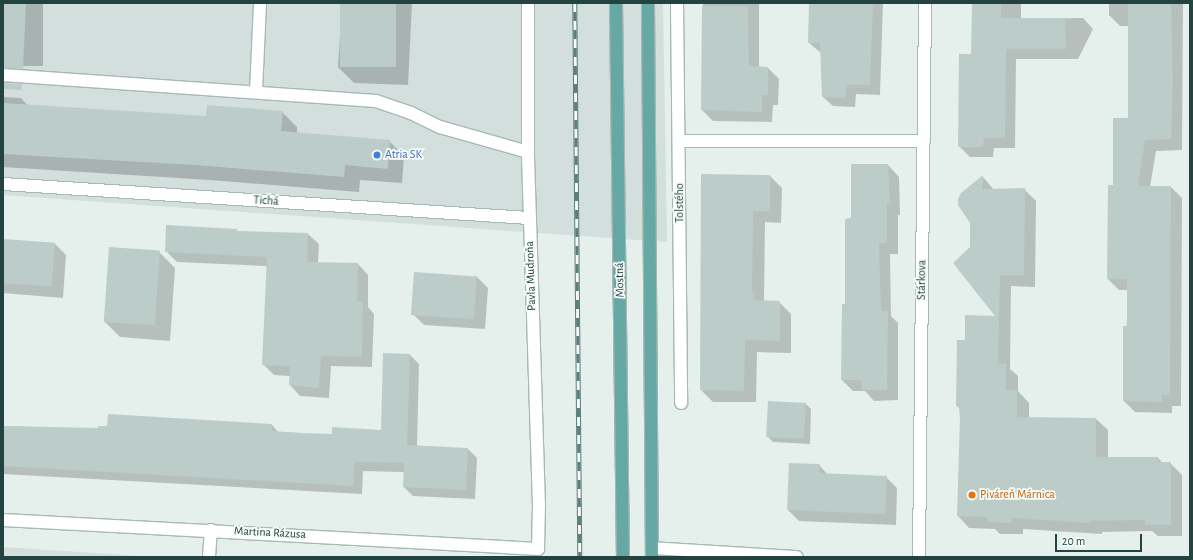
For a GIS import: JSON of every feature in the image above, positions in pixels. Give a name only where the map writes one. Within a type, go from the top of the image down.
[{"type":"main road","name":"Mostná","points":[[616,3],[623,557]]},
{"type":"main road","points":[[648,3],[652,553]]},
{"type":"street","points":[[256,92],[260,3]]},
{"type":"street","name":"Pavla Mudroňa","points":[[528,3],[529,218],[539,506],[538,553]]},
{"type":"street","name":"Tolstého","points":[[677,3],[680,141],[681,403]]},
{"type":"street","name":"Stárkova","points":[[919,557],[925,3]]},
{"type":"street","points":[[3,75],[376,101],[411,113],[440,127],[528,152]]},
{"type":"street","points":[[680,141],[924,141]]},
{"type":"street","name":"Tichá","points":[[3,184],[529,218]]},
{"type":"street","name":"Martina Rázusa","points":[[3,520],[211,530],[538,553]]},
{"type":"street","points":[[209,557],[211,530]]},
{"type":"street","points":[[652,553],[797,557]]},
{"type":"shaded area","points":[[3,3],[663,3],[667,242],[3,195]]},
{"type":"shaded area","points":[[3,547],[156,557],[3,557]]},
{"type":"building","points":[[3,3],[26,3],[23,69],[3,68]]},
{"type":"building","points":[[340,3],[396,3],[396,67],[340,67]]},
{"type":"building","points":[[809,3],[873,3],[870,85],[846,85],[846,98],[822,97],[820,43],[808,43]]},
{"type":"building","points":[[972,3],[1001,3],[1001,18],[1065,18],[1066,49],[1006,49],[1005,138],[984,138],[983,147],[958,147],[959,54],[971,54]]},
{"type":"building","points":[[1128,3],[1171,3],[1173,80],[1171,139],[1145,140],[1138,186],[1171,186],[1170,395],[1162,395],[1162,402],[1123,401],[1123,326],[1127,326],[1127,279],[1107,279],[1108,185],[1113,185],[1113,118],[1128,118]]},
{"type":"building","points":[[702,6],[748,6],[749,66],[768,67],[768,95],[762,95],[762,112],[701,110]]},
{"type":"building","points":[[3,83],[22,84],[22,90],[3,89]]},
{"type":"building","points":[[3,103],[206,116],[207,105],[283,111],[281,131],[390,140],[388,169],[345,165],[344,177],[195,165],[3,154]]},
{"type":"building","points":[[851,164],[888,164],[890,204],[887,204],[887,243],[879,243],[881,311],[888,311],[887,390],[862,390],[862,380],[841,380],[842,304],[845,304],[845,219],[851,218]]},
{"type":"building","points":[[701,174],[770,175],[770,211],[753,211],[752,292],[754,292],[754,300],[780,301],[780,341],[745,340],[744,391],[700,390]]},
{"type":"building","points":[[983,175],[982,189],[1025,188],[1024,275],[1000,275],[998,364],[1006,363],[1006,390],[1017,390],[1017,417],[1096,418],[1096,457],[1158,457],[1158,462],[1171,462],[1171,525],[1145,525],[1145,520],[1090,521],[1090,523],[1012,518],[1011,523],[987,522],[987,517],[957,516],[960,418],[959,407],[956,406],[957,340],[965,340],[965,315],[995,316],[953,263],[970,247],[970,223],[958,205],[958,199],[961,193]]},
{"type":"building","points":[[166,225],[237,229],[237,231],[308,233],[307,262],[358,263],[357,301],[363,302],[362,357],[321,356],[319,388],[289,385],[290,366],[262,365],[267,257],[165,252]]},
{"type":"building","points":[[3,239],[55,243],[52,287],[3,283]]},
{"type":"building","points":[[109,247],[160,251],[155,325],[104,322]]},
{"type":"building","points":[[414,272],[477,276],[474,319],[411,315]]},
{"type":"building","points":[[383,353],[410,354],[407,445],[468,448],[466,490],[403,487],[404,463],[354,462],[353,486],[3,466],[3,426],[98,428],[98,426],[107,426],[108,414],[272,424],[272,431],[303,433],[332,434],[332,427],[381,430]]},
{"type":"building","points":[[768,401],[806,403],[804,439],[766,437]]},
{"type":"building","points":[[789,463],[820,464],[819,473],[887,476],[885,514],[787,510]]},
{"type":"railway","points":[[575,3],[580,557]]},
{"type":"place","name":"Atria SK","points":[[377,155]]},
{"type":"place","name":"Piváreň Márnica","points":[[972,495]]}]
